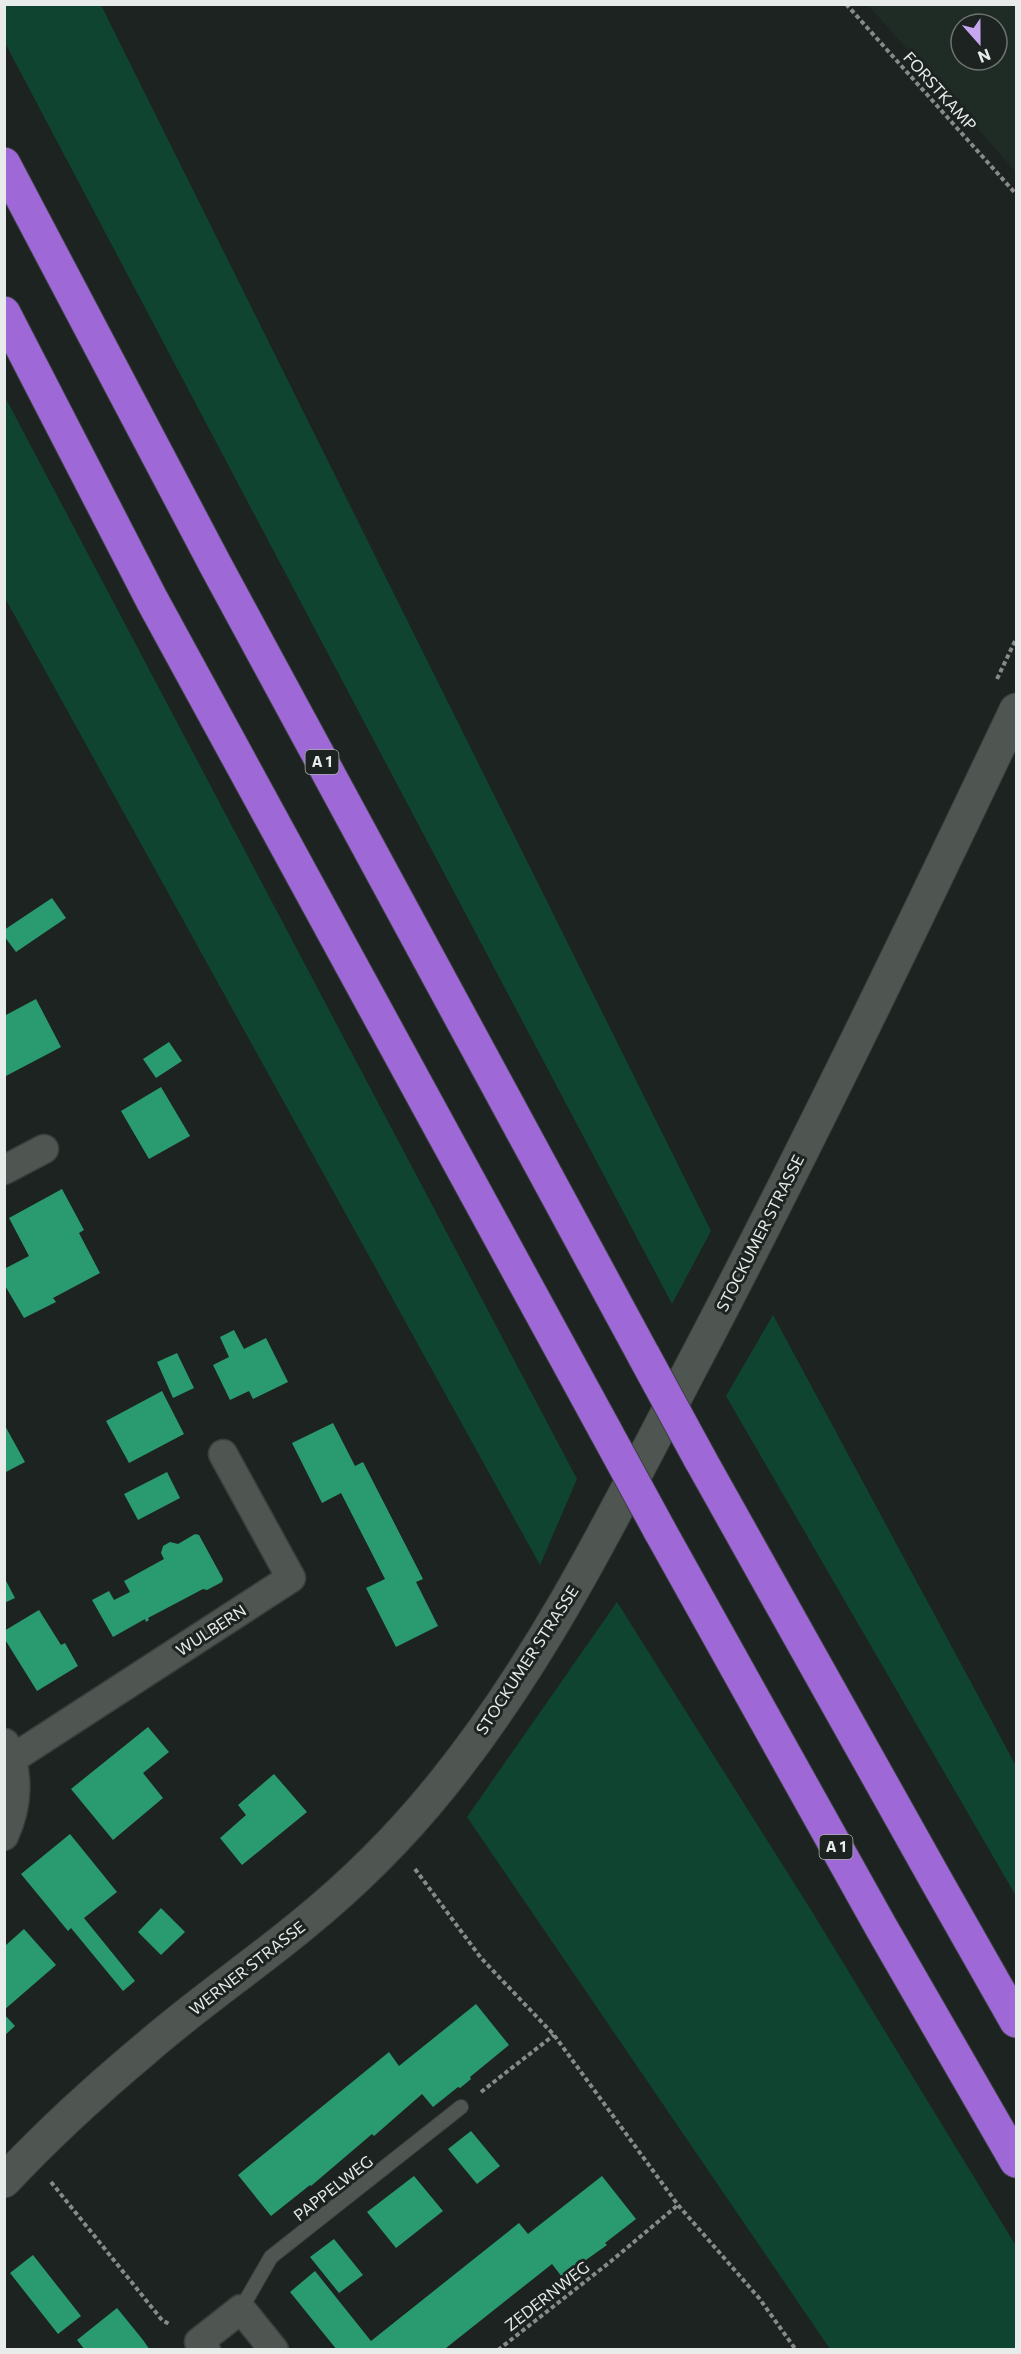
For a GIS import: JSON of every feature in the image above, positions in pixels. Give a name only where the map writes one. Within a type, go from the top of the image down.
[{"type":"highway","name":"A 1","points":[[4,164],[216,566],[700,1459],[936,1882],[1017,2021]]},
{"type":"highway","name":"A 1","points":[[4,313],[152,600],[605,1431],[880,1927],[1017,2161]]},
{"type":"main road","name":"STOCKUMER STRASSE","points":[[475,1741],[517,1682],[559,1614],[668,1411],[873,1010],[1017,710]]},
{"type":"main road","name":"WERNER STRASSE","points":[[4,2181],[57,2127],[145,2048],[303,1925],[350,1884],[421,1809],[475,1741]]},
{"type":"street","points":[[4,1170],[44,1149]]},
{"type":"street","name":"WULBERN","points":[[8,1751],[291,1578],[224,1454]]},
{"type":"street","points":[[4,1836],[12,1820],[16,1785],[8,1751]]},
{"type":"street","points":[[203,2346],[241,2309],[274,2349]]},
{"type":"lane","name":"PAPPELWEG","points":[[241,2309],[271,2257],[461,2107]]},
{"type":"path","name":"FORSTKAMP","points":[[846,4],[1017,194]]},
{"type":"path","points":[[412,1866],[481,1958],[554,2035],[678,2205],[759,2298],[796,2349]]},
{"type":"path","points":[[461,2107],[554,2035]]},
{"type":"path","points":[[49,2179],[162,2320],[203,2346]]},
{"type":"path","name":"ZEDERNWEG","points":[[498,2349],[610,2262],[678,2205]]},
{"type":"shaded area","points":[[868,5],[1016,5],[1016,172]]},
{"type":"green space","points":[[4,5],[101,5],[711,1231],[672,1304],[5,43]]},
{"type":"green space","points":[[5,397],[577,1479],[540,1565],[5,598]]},
{"type":"green space","points":[[773,1315],[1016,1766],[1016,1896],[726,1396]]},
{"type":"green space","points":[[617,1602],[811,1910],[1016,2246],[1016,2349],[830,2349],[467,1817]]},
{"type":"building","points":[[52,898],[66,918],[16,952],[4,936],[4,930]]},
{"type":"building","points":[[36,999],[61,1047],[4,1077],[4,1016]]},
{"type":"building","points":[[169,1042],[182,1061],[156,1078],[143,1059]]},
{"type":"building","points":[[161,1087],[190,1136],[149,1159],[121,1111]]},
{"type":"building","points":[[62,1189],[84,1230],[79,1233],[100,1273],[53,1298],[56,1302],[24,1318],[4,1284],[4,1269],[29,1256],[9,1218]]},
{"type":"building","points":[[234,1330],[244,1349],[266,1338],[288,1382],[253,1399],[249,1391],[230,1400],[213,1365],[229,1357],[220,1337]]},
{"type":"building","points":[[177,1353],[194,1388],[173,1398],[157,1362]]},
{"type":"building","points":[[162,1391],[184,1434],[129,1463],[106,1421]]},
{"type":"building","points":[[333,1423],[355,1466],[363,1462],[423,1579],[416,1582],[438,1626],[396,1647],[366,1588],[385,1579],[341,1493],[322,1503],[292,1443]]},
{"type":"building","points":[[4,1424],[25,1462],[4,1473]]},
{"type":"building","points":[[167,1472],[180,1498],[138,1520],[124,1494]]},
{"type":"building","points":[[195,1534],[199,1535],[223,1579],[222,1582],[207,1590],[203,1589],[148,1618],[146,1622],[145,1619],[113,1637],[92,1600],[109,1591],[114,1600],[130,1592],[124,1581],[164,1559],[161,1553],[163,1546],[170,1542],[178,1544]]},
{"type":"building","points":[[4,1577],[15,1598],[4,1603]]},
{"type":"building","points":[[39,1610],[61,1645],[65,1643],[78,1666],[37,1691],[4,1638],[4,1631]]},
{"type":"building","points":[[148,1727],[169,1752],[143,1773],[163,1798],[113,1840],[71,1789]]},
{"type":"building","points":[[274,1774],[307,1812],[242,1865],[220,1838],[246,1815],[238,1805]]},
{"type":"building","points":[[70,1834],[117,1892],[84,1918],[135,1981],[123,1991],[71,1928],[68,1931],[21,1874]]},
{"type":"building","points":[[161,1908],[185,1932],[161,1955],[138,1932]]},
{"type":"building","points":[[24,1929],[56,1965],[4,2010],[4,1944],[6,1945]]},
{"type":"building","points":[[476,2004],[509,2045],[470,2077],[471,2079],[465,2084],[433,2107],[422,2094],[374,2136],[372,2134],[311,2186],[271,2216],[238,2175],[389,2052],[399,2066]]},
{"type":"building","points":[[4,2014],[15,2026],[4,2036]]},
{"type":"building","points":[[471,2131],[500,2166],[477,2184],[448,2149]]},
{"type":"building","points":[[414,2176],[443,2211],[396,2248],[367,2212]]},
{"type":"building","points":[[602,2176],[636,2219],[605,2243],[607,2245],[562,2277],[552,2264],[446,2348],[448,2350],[337,2350],[290,2292],[315,2271],[371,2341],[519,2223],[528,2234]]},
{"type":"building","points":[[334,2239],[363,2275],[339,2293],[310,2257]]},
{"type":"building","points":[[33,2255],[81,2316],[58,2334],[10,2273]]},
{"type":"building","points":[[117,2308],[150,2350],[85,2350],[77,2340]]}]
